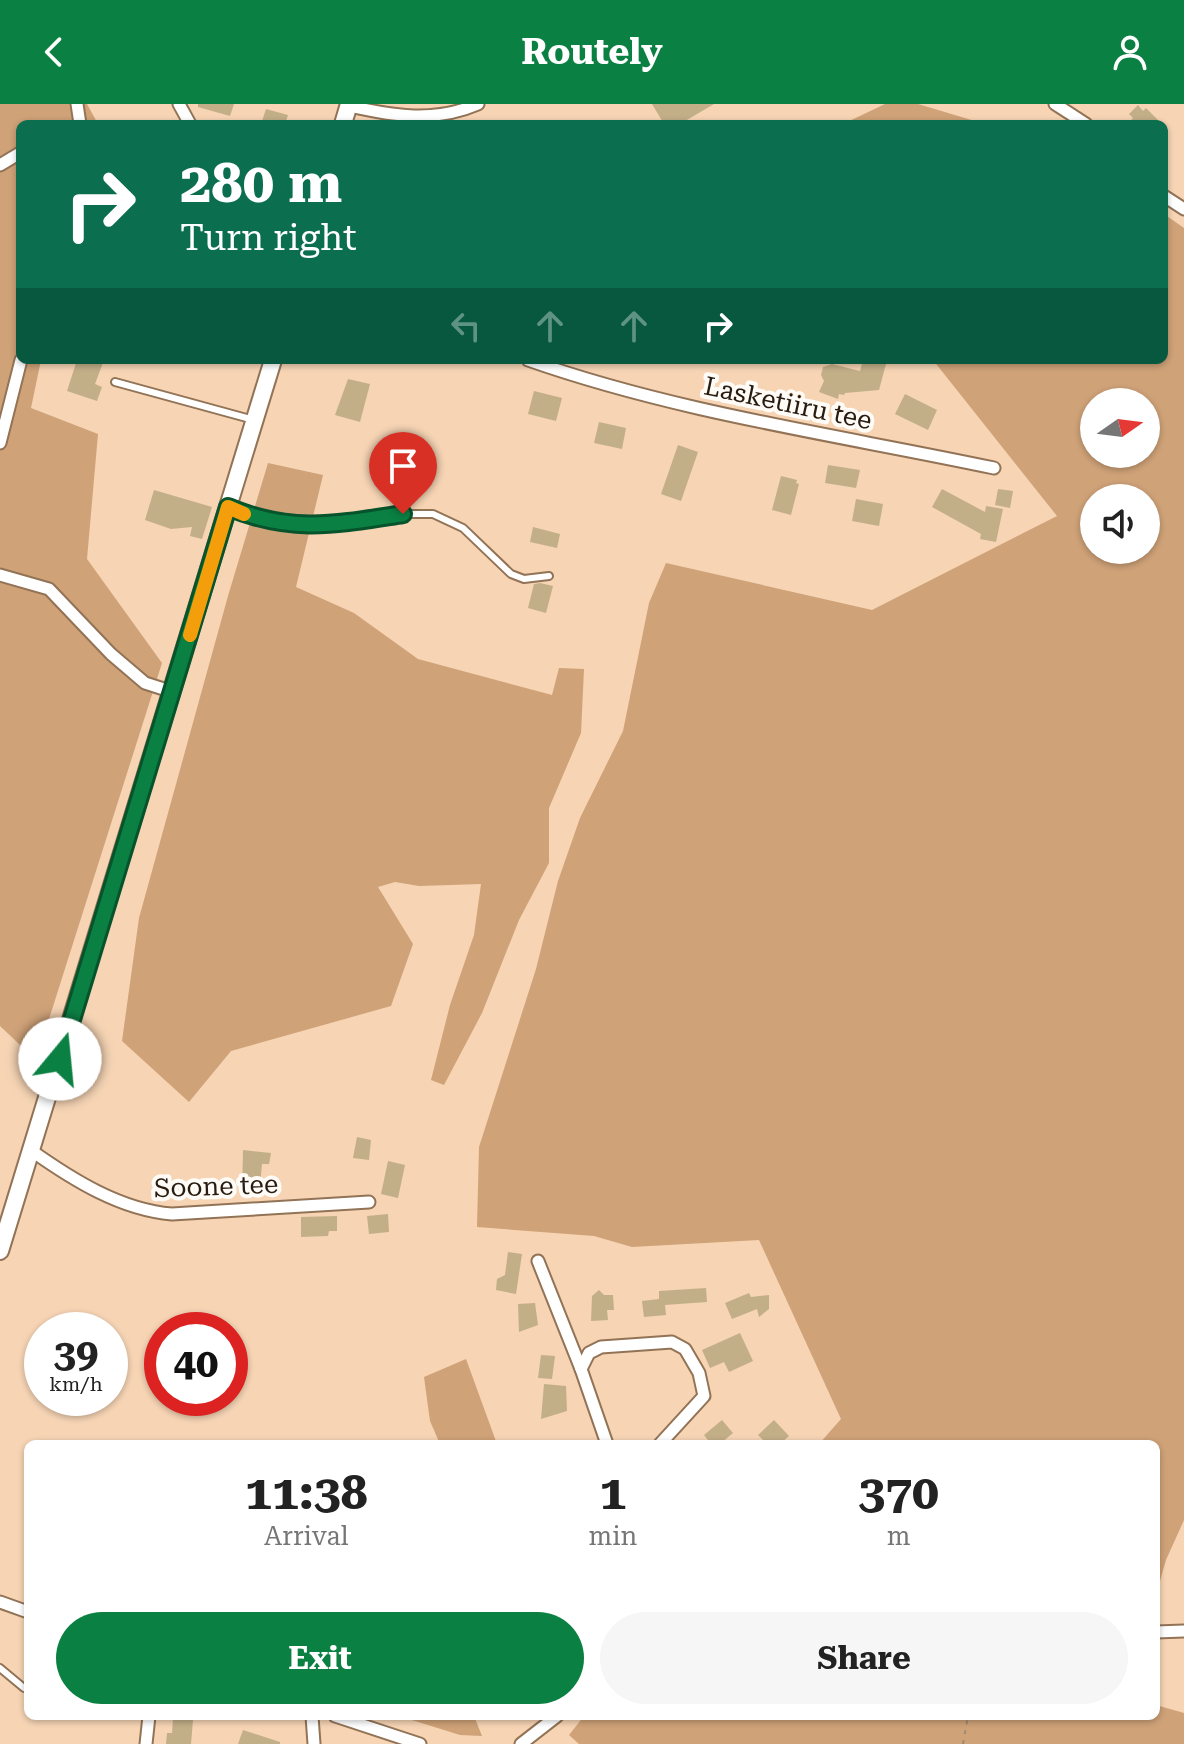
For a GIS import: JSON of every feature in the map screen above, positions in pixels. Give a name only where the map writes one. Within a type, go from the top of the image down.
[{"type":"street","points":[[349,105],[384,114],[415,116],[448,114],[478,104]]},
{"type":"street","points":[[1055,104],[1080,120]]},
{"type":"street","points":[[0,443],[20,364]]},
{"type":"street","points":[[0,1251],[272,364]]},
{"type":"street","name":"Lasketiiru tee","points":[[541,364],[753,422],[994,468]]},
{"type":"street","points":[[0,575],[49,589],[111,654],[145,683],[173,692]]},
{"type":"street","name":"Soone tee","points":[[32,1151],[58,1169],[145,1212],[172,1214],[369,1202]]},
{"type":"street","points":[[538,1261],[606,1440]]},
{"type":"street","points":[[581,1369],[589,1353],[601,1347],[672,1342],[685,1349],[699,1373],[704,1396],[664,1440]]},
{"type":"street","points":[[0,1602],[24,1611]]},
{"type":"street","points":[[1160,1632],[1184,1631]]},
{"type":"street","points":[[146,1744],[149,1720]]},
{"type":"street","points":[[312,1720],[314,1744]]},
{"type":"street","points":[[347,1720],[420,1744]]},
{"type":"street","points":[[521,1744],[552,1720]]},
{"type":"lane","points":[[115,382],[254,420]]},
{"type":"lane","points":[[228,507],[268,520],[322,526],[403,514],[433,514],[463,528],[511,574],[524,579],[549,576]]},
{"type":"lane","points":[[0,1668],[24,1688]]},
{"type":"path","points":[[963,1744],[967,1720]]},
{"type":"shaded area","points":[[0,104],[87,104],[96,120],[16,120],[16,364],[40,364],[31,408],[98,434],[87,559],[162,663],[36,1060],[0,1026]]},
{"type":"shaded area","points":[[885,104],[918,104],[972,120],[851,120]]},
{"type":"shaded area","points":[[1168,217],[1184,228],[1184,1520],[1160,1581],[1160,1440],[823,1440],[841,1419],[759,1240],[632,1247],[594,1236],[477,1227],[479,1147],[536,969],[558,881],[580,818],[623,731],[649,603],[666,563],[872,610],[1057,516],[936,364],[1168,364]]},
{"type":"shaded area","points":[[268,463],[323,475],[296,587],[354,613],[418,659],[552,695],[559,668],[584,669],[581,733],[549,808],[549,863],[519,920],[482,1013],[444,1085],[431,1080],[450,1005],[474,935],[481,884],[419,886],[395,882],[378,887],[413,944],[391,1006],[231,1051],[189,1102],[122,1041],[139,918]]},
{"type":"shaded area","points":[[466,1359],[496,1440],[438,1440],[430,1421],[424,1377]]},
{"type":"shaded area","points":[[1160,1706],[1184,1713],[1184,1744],[579,1744],[569,1735],[581,1720],[1160,1720]]},
{"type":"shaded area","points":[[412,1720],[476,1720],[482,1736],[460,1735]]},
{"type":"building","points":[[198,104],[234,104],[230,116],[198,107]]},
{"type":"building","points":[[652,104],[714,104],[687,120],[662,120]]},
{"type":"building","points":[[1138,105],[1158,120],[1131,120],[1133,118],[1129,114]]},
{"type":"building","points":[[266,109],[288,115],[286,120],[262,120]]},
{"type":"building","points":[[76,364],[102,364],[95,384],[102,387],[97,401],[67,391]]},
{"type":"building","points":[[832,364],[860,371],[862,364],[886,364],[879,390],[839,394],[838,399],[819,392],[824,381],[821,375],[823,367]]},
{"type":"building","points":[[348,379],[370,384],[360,422],[335,415]]},
{"type":"building","points":[[534,391],[562,398],[556,421],[528,414]]},
{"type":"building","points":[[905,394],[937,410],[928,430],[895,414]]},
{"type":"building","points":[[599,422],[626,428],[622,449],[594,443]]},
{"type":"building","points":[[678,445],[698,452],[681,501],[661,494]]},
{"type":"building","points":[[828,465],[860,470],[856,488],[825,483]]},
{"type":"building","points":[[781,476],[797,480],[799,484],[791,515],[772,510]]},
{"type":"building","points":[[942,489],[985,512],[986,506],[1003,509],[996,542],[980,539],[981,534],[932,507]]},
{"type":"building","points":[[998,489],[1013,491],[1010,508],[995,505]]},
{"type":"building","points":[[154,490],[212,507],[202,539],[190,536],[192,527],[171,529],[145,520]]},
{"type":"building","points":[[856,499],[883,504],[879,526],[852,521]]},
{"type":"building","points":[[533,527],[560,534],[557,548],[530,542]]},
{"type":"building","points":[[534,584],[553,586],[546,613],[528,608]]},
{"type":"building","points":[[357,1137],[371,1140],[369,1160],[353,1158]]},
{"type":"building","points":[[243,1150],[271,1153],[269,1164],[262,1164],[259,1196],[242,1195]]},
{"type":"building","points":[[388,1161],[405,1165],[398,1198],[381,1194]]},
{"type":"building","points":[[388,1214],[389,1232],[369,1234],[367,1216]]},
{"type":"building","points":[[337,1216],[337,1231],[329,1231],[328,1236],[301,1237],[301,1217]]},
{"type":"building","points":[[508,1252],[522,1254],[516,1294],[496,1290],[497,1279],[505,1275]]},
{"type":"building","points":[[706,1288],[707,1302],[665,1305],[666,1315],[644,1317],[642,1301],[659,1299],[659,1291]]},
{"type":"building","points":[[599,1290],[604,1295],[613,1295],[614,1310],[607,1310],[608,1320],[591,1321],[592,1296]]},
{"type":"building","points":[[749,1293],[751,1297],[769,1295],[769,1309],[759,1317],[757,1309],[732,1319],[725,1303]]},
{"type":"building","points":[[535,1303],[538,1325],[519,1332],[518,1304]]},
{"type":"building","points":[[740,1333],[753,1361],[729,1372],[724,1362],[710,1368],[702,1350]]},
{"type":"building","points":[[541,1355],[555,1356],[552,1379],[538,1378]]},
{"type":"building","points":[[544,1384],[566,1386],[567,1411],[541,1419]]},
{"type":"building","points":[[722,1420],[733,1433],[725,1440],[708,1440],[704,1435]]},
{"type":"building","points":[[774,1420],[789,1436],[784,1440],[763,1440],[758,1435]]},
{"type":"building","points":[[173,1720],[193,1720],[191,1744],[166,1744],[167,1733],[172,1733]]},
{"type":"building","points":[[243,1730],[280,1742],[280,1744],[238,1744]]},
{"type":"slow traffic","points":[[190,635],[228,507],[244,514]]},
{"type":"route","points":[[60,1059],[228,507],[268,520],[322,526],[403,514]]}]
